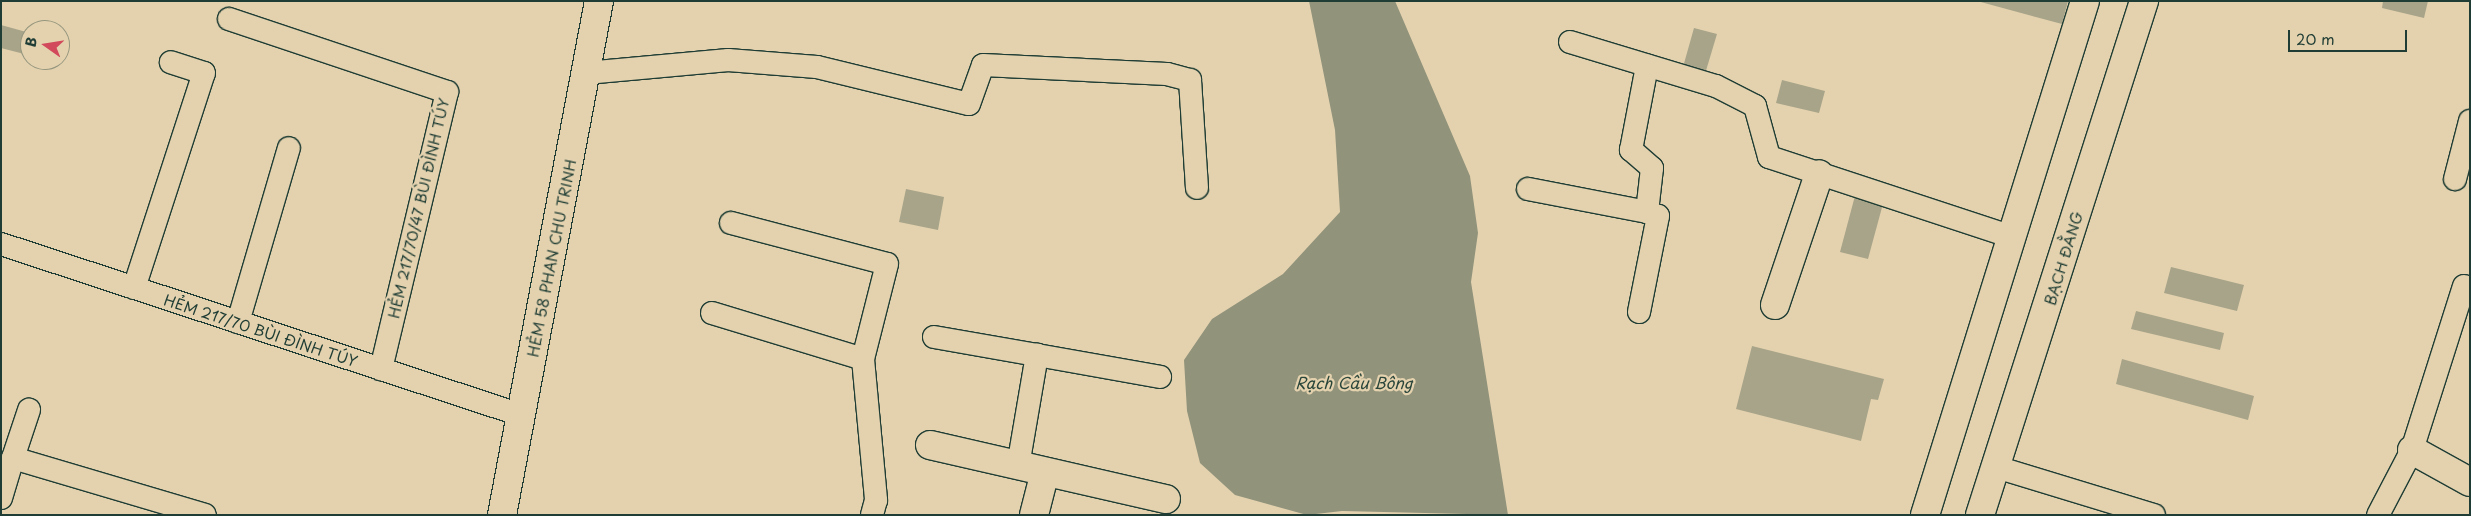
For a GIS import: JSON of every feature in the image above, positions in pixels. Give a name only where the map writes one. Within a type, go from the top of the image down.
[{"type":"main road","name":"HẺM 58 PHAN CHU TRINH","points":[[502,515],[599,1]]},
{"type":"main road","name":"BẠCH ĐẰNG","points":[[1980,515],[2144,1]]},
{"type":"main road","points":[[1925,515],[2083,2]]},
{"type":"main road","points":[[1775,305],[1819,174]]},
{"type":"main road","points":[[930,445],[1166,499]]},
{"type":"main road","points":[[2412,450],[2470,482]]},
{"type":"main road","points":[[1034,515],[1044,472]]},
{"type":"lane","name":"HẺM 217/70/47 BÙI ĐÌNH TÚY","points":[[229,19],[447,92],[381,369]]},
{"type":"lane","points":[[1570,42],[1716,86],[1755,106],[1769,157],[2012,237]]},
{"type":"lane","points":[[586,73],[738,60],[817,67],[969,104],[983,65],[1167,74],[1190,80],[1197,188]]},
{"type":"lane","points":[[134,288],[204,72],[171,62]]},
{"type":"lane","points":[[1647,66],[1631,150],[1652,168],[1647,212]]},
{"type":"lane","points":[[2454,179],[2470,122]]},
{"type":"lane","points":[[238,322],[289,148]]},
{"type":"lane","points":[[1528,189],[1647,212],[1658,216],[1639,312]]},
{"type":"lane","points":[[731,224],[887,264],[863,359],[876,500],[872,515]]},
{"type":"lane","name":"HẺM 217/70 BÙI ĐÌNH TÚY","points":[[1,244],[521,415]]},
{"type":"lane","points":[[2378,515],[2412,450],[2464,286]]},
{"type":"lane","points":[[712,313],[863,359]]},
{"type":"lane","points":[[934,337],[1160,377]]},
{"type":"lane","points":[[1018,466],[1036,355]]},
{"type":"lane","points":[[1,498],[28,410]]},
{"type":"lane","points":[[13,458],[205,515]]},
{"type":"lane","points":[[1996,467],[2154,515]]},
{"type":"water","name":"Rạch Cầu Bông","points":[[1309,1],[1395,1],[1470,176],[1478,233],[1471,282],[1508,515],[1342,511],[1307,515],[1235,495],[1200,463],[1187,411],[1184,360],[1212,319],[1283,274],[1340,212],[1335,130]]},
{"type":"building","points":[[1977,1],[2068,1],[2062,24]]},
{"type":"building","points":[[2383,1],[2428,1],[2424,18],[2382,8]]},
{"type":"building","points":[[1,25],[20,30],[20,53],[1,48]]},
{"type":"building","points":[[1694,28],[1717,34],[1705,74],[1683,67]]},
{"type":"building","points":[[1782,80],[1825,91],[1819,113],[1776,103]]},
{"type":"building","points":[[906,189],[944,197],[938,230],[899,222]]},
{"type":"building","points":[[1856,192],[1884,200],[1868,259],[1840,252]]},
{"type":"building","points":[[2171,267],[2244,285],[2237,311],[2164,293]]},
{"type":"building","points":[[2136,311],[2224,333],[2220,350],[2131,329]]},
{"type":"building","points":[[1752,346],[1884,379],[1878,400],[1871,399],[1861,441],[1736,409]]},
{"type":"building","points":[[2122,359],[2254,396],[2248,420],[2116,384]]}]
